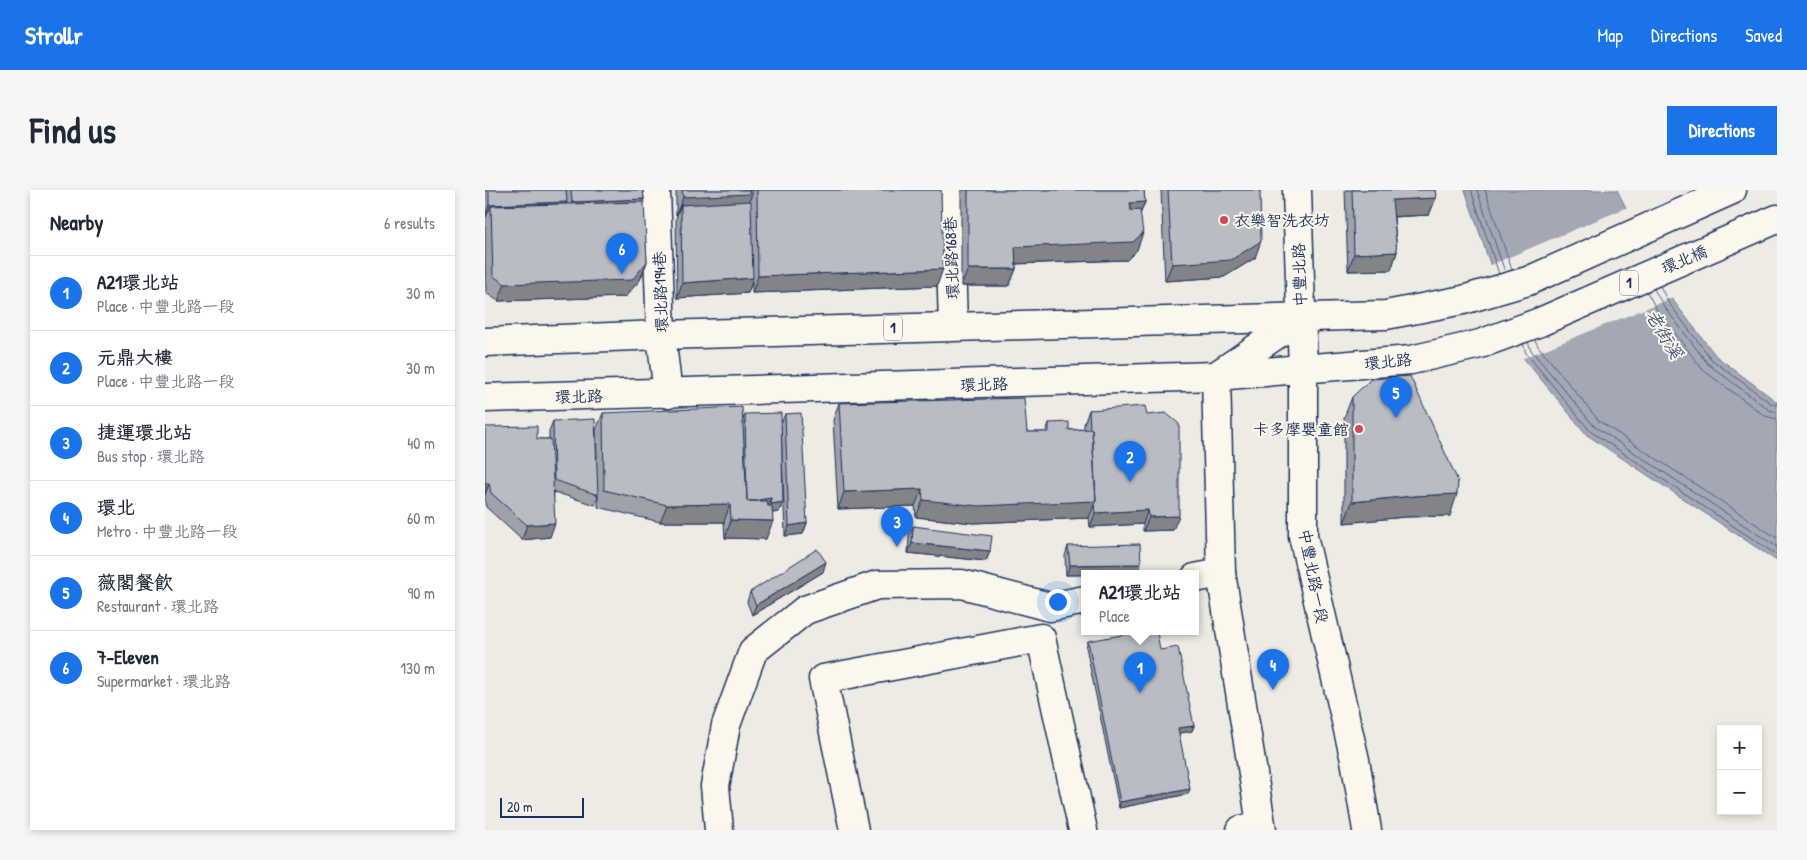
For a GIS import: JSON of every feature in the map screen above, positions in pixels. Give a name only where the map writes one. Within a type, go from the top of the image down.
[{"type":"main road","name":"環北路194巷","points":[[656,190],[661,335],[668,394]]},
{"type":"main road","name":"環北路168巷","points":[[949,190],[953,326]]},
{"type":"main road","name":"中豐北路","points":[[1216,376],[1301,318],[1297,190]]},
{"type":"main road","name":"1","points":[[485,342],[953,326],[1386,315],[1463,300],[1528,281],[1732,190]]},
{"type":"main road","name":"環北橋","points":[[1481,344],[1540,322],[1777,219]]},
{"type":"main road","name":"中豐北路一段","points":[[1301,318],[1303,370],[1303,536],[1355,760],[1367,830]]},
{"type":"main road","name":"環北路","points":[[485,398],[668,394],[1216,376],[1411,360],[1481,344]]},
{"type":"main road","points":[[1216,376],[1208,576],[1255,829]]},
{"type":"main road","points":[[719,830],[715,786],[726,725],[753,651],[805,610],[877,585],[962,584],[1050,607],[1081,601]]},
{"type":"main road","points":[[854,830],[823,679],[1041,638],[1083,830]]},
{"type":"water","name":"老街溪","points":[[1465,190],[1617,190],[1672,299],[1716,356],[1777,402],[1777,561],[1587,435],[1521,355]]},
{"type":"pier","points":[[1628,207],[1674,297],[1521,359],[1488,266]]},
{"type":"building","points":[[489,190],[566,190],[567,202],[489,205]]},
{"type":"building","points":[[571,190],[643,190],[644,199],[572,202]]},
{"type":"building","points":[[682,190],[749,190],[749,194],[683,197]]},
{"type":"building","points":[[757,190],[941,190],[943,269],[758,276]]},
{"type":"building","points":[[968,190],[1144,190],[1145,202],[1130,203],[1131,211],[1140,210],[1143,233],[1133,242],[1015,247],[1016,269],[968,269]]},
{"type":"building","points":[[1168,190],[1260,190],[1261,241],[1231,260],[1172,264]]},
{"type":"building","points":[[1352,190],[1435,190],[1436,198],[1392,200],[1397,252],[1354,254]]},
{"type":"building","points":[[751,201],[753,278],[682,283],[681,205]]},
{"type":"building","points":[[644,202],[647,262],[632,280],[505,284],[493,276],[491,206]]},
{"type":"building","points":[[1410,376],[1458,481],[1457,494],[1352,502],[1352,397],[1371,379]]},
{"type":"building","points":[[1024,398],[1027,432],[1049,432],[1049,423],[1069,422],[1069,430],[1092,429],[1096,501],[979,506],[923,500],[922,489],[844,492],[839,403]]},
{"type":"building","points":[[1145,406],[1147,415],[1166,413],[1179,424],[1179,516],[1149,517],[1148,510],[1095,513],[1092,429],[1090,429],[1089,410]]},
{"type":"building","points":[[742,407],[747,501],[767,501],[768,506],[772,506],[773,521],[731,520],[730,504],[667,505],[604,490],[603,413]]},
{"type":"building","points":[[781,413],[783,502],[771,504],[771,498],[747,501],[745,414]]},
{"type":"building","points":[[801,413],[807,523],[789,526],[785,414]]},
{"type":"building","points":[[595,419],[598,495],[554,480],[553,421]]},
{"type":"building","points":[[537,426],[537,439],[551,439],[555,523],[527,525],[491,493],[489,483],[485,483],[485,427]]},
{"type":"building","points":[[913,526],[992,536],[990,551],[912,543]]},
{"type":"building","points":[[1140,544],[1141,564],[1070,565],[1068,546]]},
{"type":"building","points":[[817,549],[826,562],[756,605],[750,592]]},
{"type":"building","points":[[1121,635],[1158,635],[1160,650],[1178,647],[1194,726],[1178,728],[1190,789],[1120,802],[1088,641]]},
{"type":"place","name":"衣樂智洗衣坊","points":[[1224,220]]},
{"type":"place","name":"7-Eleven","points":[[622,274]]},
{"type":"place","name":"薇閣餐飲","points":[[1396,418]]},
{"type":"place","name":"卡多摩嬰童館","points":[[1359,429]]},
{"type":"place","name":"元鼎大樓","points":[[1130,482]]},
{"type":"place","name":"捷運環北站","points":[[897,547]]},
{"type":"place","name":"環北","points":[[1273,690]]},
{"type":"place","name":"A21環北站","points":[[1140,693]]}]
